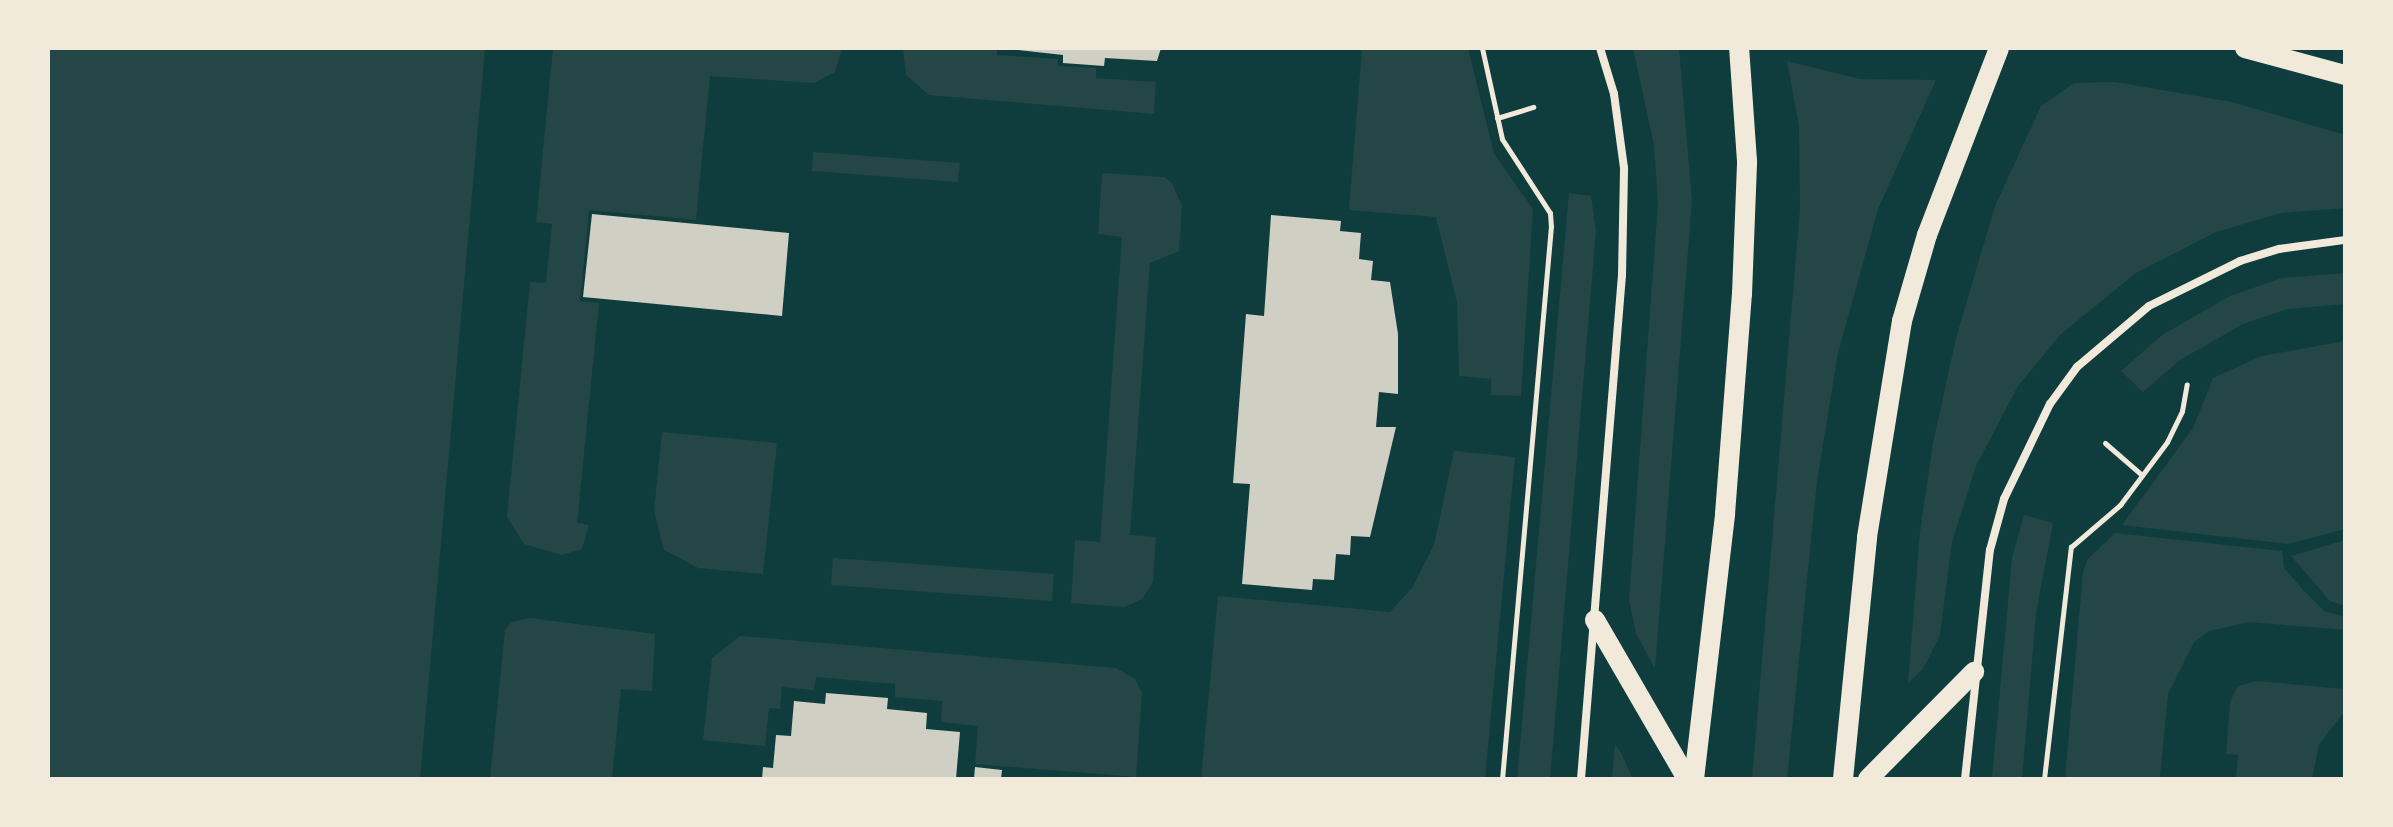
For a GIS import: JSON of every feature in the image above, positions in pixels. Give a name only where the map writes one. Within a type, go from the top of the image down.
[{"type":"main road","points":[[1694,779],[1725,514],[1742,294],[1747,161],[1739,48]]},
{"type":"main road","points":[[1843,779],[1867,537],[1902,321],[1927,235],[1999,48]]},
{"type":"main road","points":[[2245,48],[2345,75]]},
{"type":"main road","points":[[1595,620],[1687,779]]},
{"type":"main road","points":[[1868,779],[1974,672]]},
{"type":"street","points":[[1581,779],[1622,275],[1624,168],[1614,94],[1600,48]]},
{"type":"street","points":[[1965,779],[1974,672],[1990,550],[2024,453],[2077,367],[2149,306],[2240,261],[2345,240]]},
{"type":"path","points":[[1482,48],[1502,139],[1550,213],[1551,226],[1502,779]]},
{"type":"path","points":[[1497,118],[1533,107]]},
{"type":"path","points":[[2044,779],[2071,547],[2120,505],[2142,475],[2177,421],[2187,384]]},
{"type":"path","points":[[2105,443],[2142,475]]},
{"type":"shaded area","points":[[48,48],[485,48],[420,779],[48,779]]},
{"type":"shaded area","points":[[553,48],[842,48],[835,72],[814,83],[710,76],[696,220],[589,210],[580,301],[599,303],[577,523],[589,525],[582,549],[562,555],[524,544],[507,517],[530,282],[546,283],[552,224],[536,222]]},
{"type":"shaded area","points":[[903,48],[997,48],[997,55],[1058,59],[1058,66],[1096,68],[1096,78],[1156,82],[1154,114],[929,95],[906,75]]},
{"type":"shaded area","points":[[1362,48],[1468,48],[1494,154],[1533,209],[1521,396],[1491,395],[1491,379],[1459,376],[1457,302],[1436,217],[1349,210]]},
{"type":"shaded area","points":[[1633,48],[1679,48],[1692,200],[1655,669],[1636,633],[1629,600],[1658,203],[1654,145]]},
{"type":"shaded area","points":[[1787,61],[1860,79],[1936,80],[1878,209],[1838,353],[1817,481],[1787,779],[1752,779],[1800,209],[1799,126]]},
{"type":"shaded area","points":[[2115,82],[2232,102],[2345,135],[2345,208],[2281,213],[2216,232],[2136,273],[2061,334],[2018,386],[1976,466],[1952,542],[1940,635],[1923,669],[1908,683],[1920,532],[1933,443],[1956,338],[1995,206],[2041,106],[2074,83]]},
{"type":"shaded area","points":[[813,152],[960,163],[958,182],[812,171]]},
{"type":"shaded area","points":[[1102,173],[1164,177],[1172,183],[1182,206],[1179,251],[1150,263],[1130,535],[1156,537],[1153,582],[1142,599],[1125,607],[1071,603],[1075,540],[1100,542],[1122,237],[1098,234]]},
{"type":"shaded area","points":[[1569,193],[1591,196],[1596,231],[1550,779],[1517,779]]},
{"type":"shaded area","points":[[2345,273],[2345,304],[2288,309],[2243,324],[2180,360],[2143,392],[2121,371],[2162,335],[2230,296],[2282,278]]},
{"type":"shaded area","points":[[2345,341],[2345,529],[2288,544],[2122,525],[2193,428],[2213,378],[2262,356]]},
{"type":"shaded area","points":[[662,432],[777,443],[763,574],[698,568],[664,550],[654,511]]},
{"type":"shaded area","points":[[1454,451],[1515,457],[1485,779],[1201,779],[1218,596],[1390,612],[1412,588],[1434,545]]},
{"type":"shaded area","points":[[2024,515],[2053,523],[2036,613],[2022,779],[1992,779],[2012,558]]},
{"type":"shaded area","points":[[2115,533],[2282,551],[2284,568],[2305,592],[2324,611],[2345,617],[2345,630],[2249,622],[2209,631],[2194,642],[2168,694],[2160,777],[2181,779],[2065,779],[2083,572],[2088,559]]},
{"type":"shaded area","points":[[2345,540],[2345,606],[2330,601],[2291,556]]},
{"type":"shaded area","points":[[833,558],[1054,574],[1052,601],[831,585]]},
{"type":"shaded area","points":[[530,618],[655,634],[652,691],[621,689],[612,779],[490,779],[505,630],[512,622]]},
{"type":"shaded area","points":[[740,636],[1116,668],[1135,679],[1142,693],[1136,777],[975,764],[978,726],[941,722],[942,701],[895,697],[895,684],[816,677],[814,690],[782,687],[780,709],[769,708],[765,746],[703,740],[712,658]]},
{"type":"shaded area","points":[[2257,681],[2345,689],[2345,711],[2319,744],[2312,779],[2236,779],[2238,755],[2226,754],[2230,702],[2238,686]]},
{"type":"shaded area","points":[[1615,744],[1621,753],[1633,779],[1612,779]]},
{"type":"building","points":[[1001,48],[1161,48],[1157,61],[1105,58],[1104,66],[1063,63],[1063,55]]},
{"type":"building","points":[[592,214],[789,233],[782,316],[583,297]]},
{"type":"building","points":[[1271,215],[1341,221],[1340,231],[1361,233],[1359,259],[1373,261],[1371,280],[1390,282],[1398,334],[1398,394],[1379,392],[1376,427],[1396,427],[1370,537],[1351,536],[1350,555],[1336,554],[1334,580],[1313,579],[1312,590],[1242,584],[1250,484],[1233,483],[1246,314],[1264,316]]},
{"type":"building","points":[[826,693],[888,698],[887,709],[927,713],[926,729],[960,732],[956,779],[762,779],[763,767],[773,768],[776,735],[791,736],[794,701],[825,704]]},
{"type":"building","points":[[975,767],[1002,770],[1001,779],[974,779]]}]
